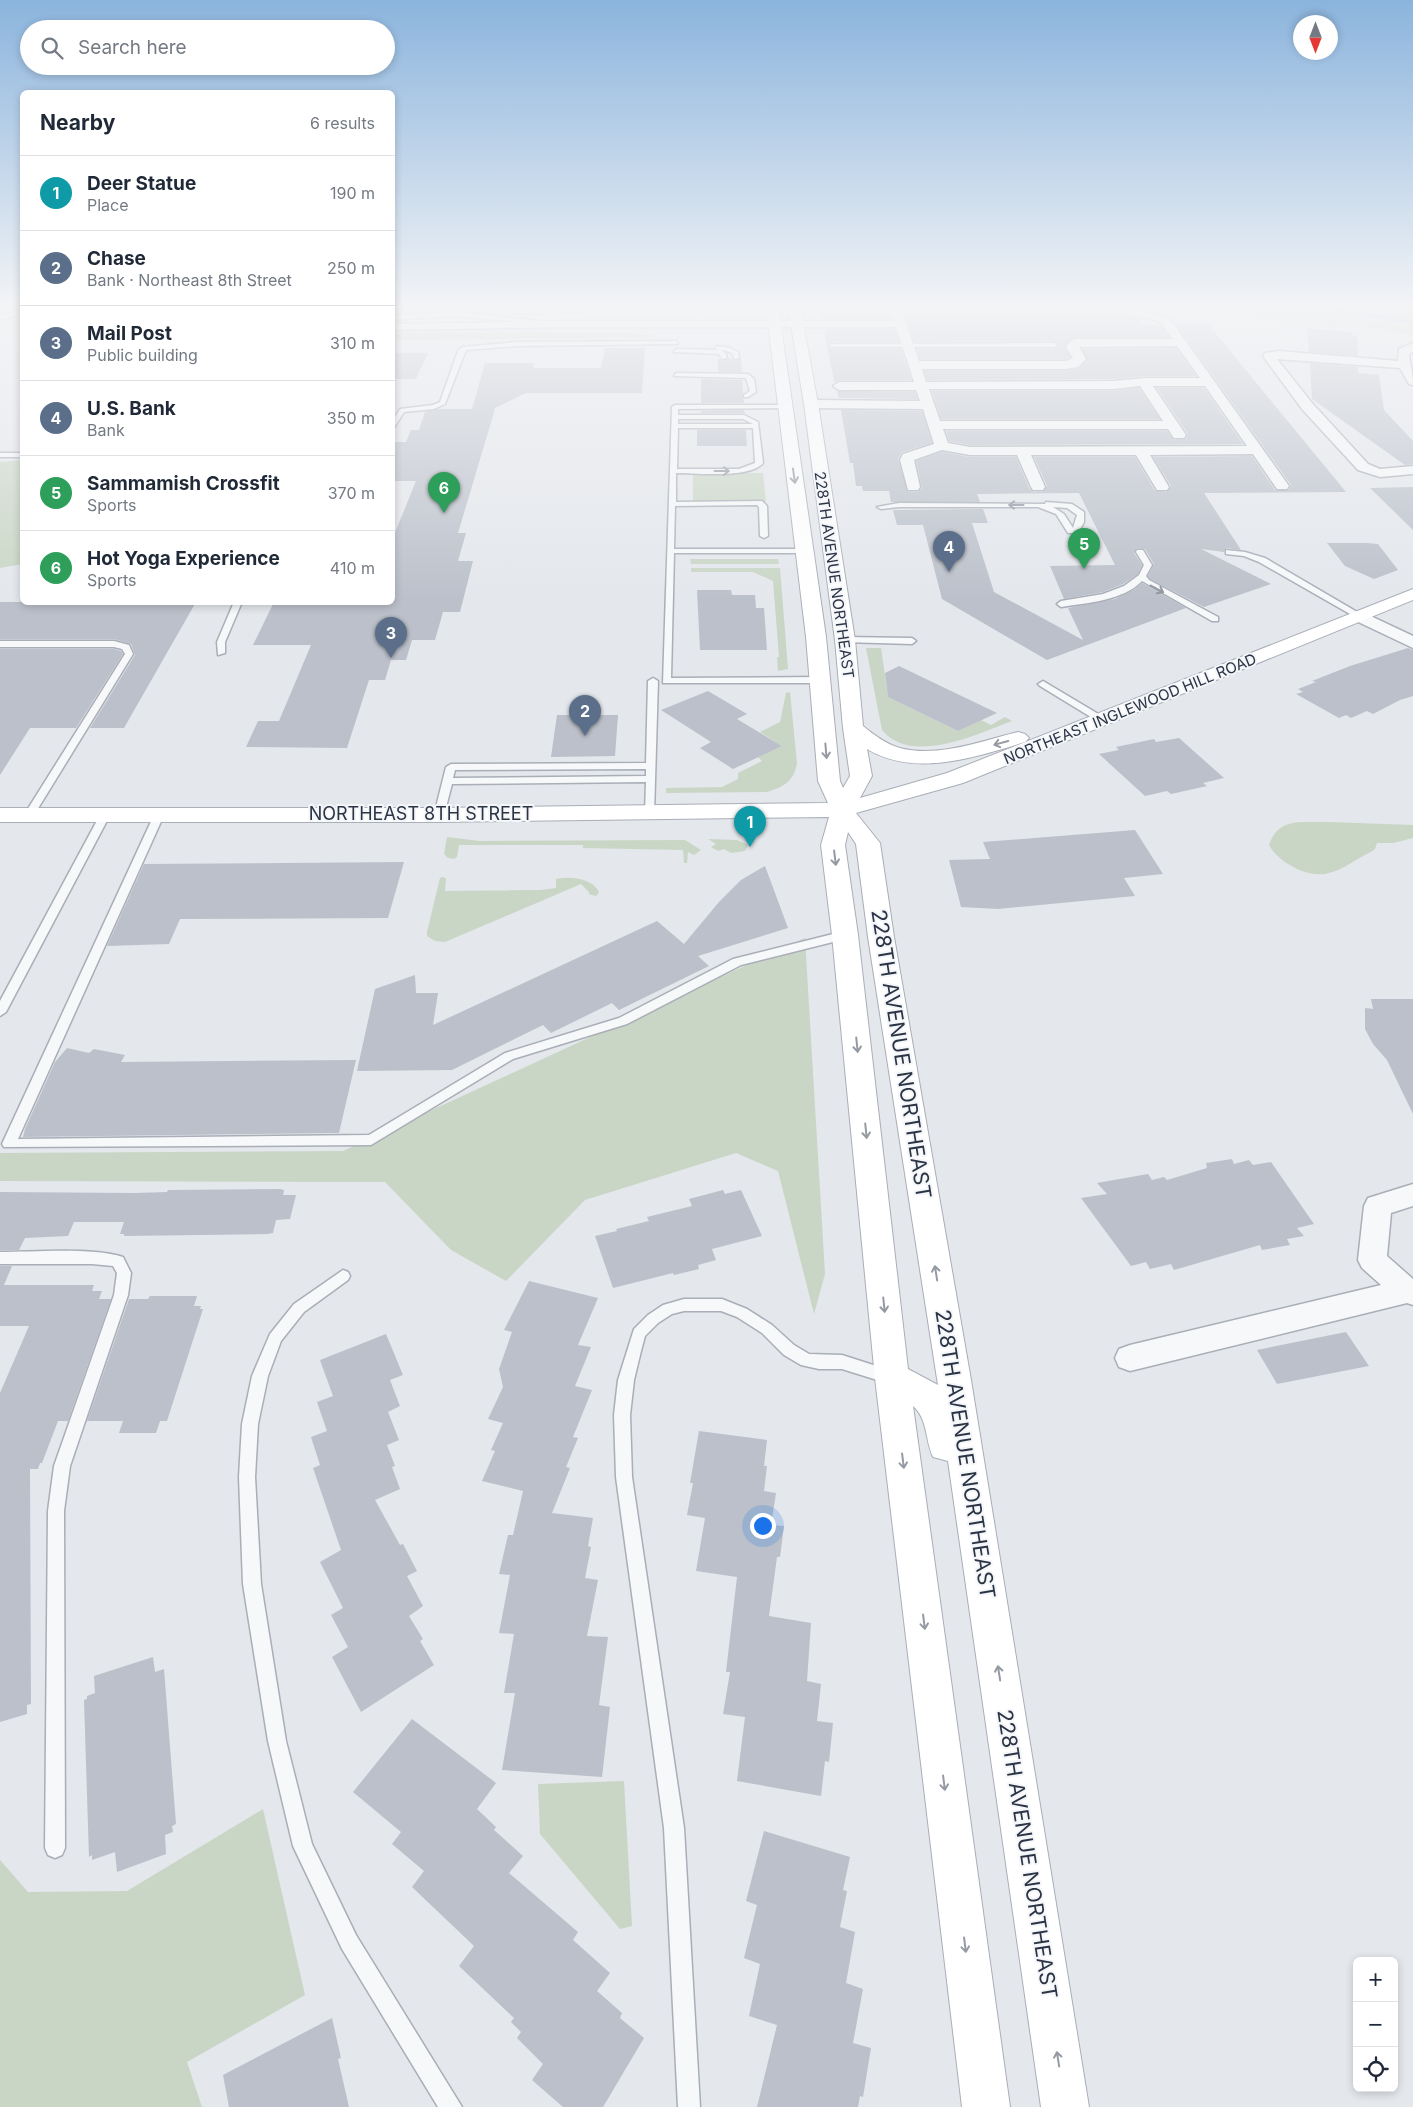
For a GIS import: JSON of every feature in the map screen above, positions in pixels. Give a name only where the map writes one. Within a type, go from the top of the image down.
[{"type":"main road","name":"228TH AVENUE NORTHEAST","points":[[811,404],[831,553],[842,616],[853,728],[861,776],[842,810],[833,845],[845,935],[892,1378],[986,2107]]},
{"type":"main road","points":[[785,406],[797,408],[801,411],[803,422],[815,437]]},
{"type":"main road","name":"228TH AVENUE NORTHEAST","points":[[785,406],[820,680],[829,780],[842,810],[868,843],[881,937],[954,1380],[1065,2107]]},
{"type":"main road","points":[[799,514],[810,523],[820,550],[831,553]]},
{"type":"main road","points":[[804,552],[818,564],[830,602],[842,616]]},
{"type":"main road","name":"NORTHEAST INGLEWOOD HILL ROAD","points":[[842,810],[955,778],[1413,594]]},
{"type":"main road","points":[[853,728],[870,742],[894,753],[925,756],[994,744],[1099,719]]},
{"type":"main road","name":"NORTHEAST 8TH STREET","points":[[0,815],[439,814],[842,810]]},
{"type":"main road","points":[[892,1378],[926,1394],[936,1402],[942,1417],[967,1590],[979,1616],[993,1633]]},
{"type":"street","points":[[850,404],[929,405],[942,446]]},
{"type":"street","points":[[1159,404],[1191,451]]},
{"type":"street","points":[[1224,404],[1282,486]]},
{"type":"street","points":[[1307,404],[1363,467],[1381,473],[1413,470]]},
{"type":"street","points":[[936,425],[1172,425]]},
{"type":"street","points":[[913,487],[908,457],[942,446],[970,450],[1022,451],[1256,450]]},
{"type":"street","points":[[1022,451],[1038,487]]},
{"type":"street","points":[[1141,451],[1162,486]]},
{"type":"street","points":[[1360,616],[1413,643]]},
{"type":"street","points":[[1410,1292],[1372,1260],[1378,1206],[1413,1195]]},
{"type":"street","points":[[1130,1358],[1410,1292]]},
{"type":"lane","points":[[395,423],[402,410],[434,407],[440,404]]},
{"type":"lane","points":[[785,406],[675,407],[672,551],[666,681],[820,680]]},
{"type":"lane","points":[[674,470],[739,471],[756,466],[759,462],[754,423],[744,416],[675,421]]},
{"type":"lane","points":[[0,455],[20,455]]},
{"type":"lane","points":[[673,504],[758,503],[763,506],[764,536]]},
{"type":"lane","points":[[881,507],[899,505],[1038,504],[1062,505],[1081,514],[1080,522],[1073,530],[1056,510],[1038,504]]},
{"type":"lane","points":[[672,551],[804,552]]},
{"type":"lane","points":[[1061,604],[1097,598],[1133,586],[1142,576],[1148,565],[1140,552]]},
{"type":"lane","points":[[1229,552],[1245,554],[1262,560],[1360,616]]},
{"type":"lane","points":[[1142,576],[1151,586],[1215,619]]},
{"type":"lane","points":[[221,653],[221,642],[237,605]]},
{"type":"lane","points":[[845,640],[912,641]]},
{"type":"lane","points":[[0,644],[114,644],[126,647],[129,654],[29,815]]},
{"type":"lane","points":[[650,812],[653,681]]},
{"type":"lane","points":[[1043,684],[1099,719]]},
{"type":"lane","points":[[450,771],[651,769]]},
{"type":"lane","points":[[450,771],[651,769]]},
{"type":"lane","points":[[439,814],[450,771]]},
{"type":"lane","points":[[0,1012],[105,815]]},
{"type":"lane","points":[[159,815],[9,1144],[371,1140],[509,1056],[623,1021],[737,962],[845,935]]},
{"type":"lane","points":[[0,1258],[100,1259],[118,1261],[124,1273],[121,1295],[62,1466],[56,1511],[55,1848]]},
{"type":"lane","points":[[343,1276],[299,1308],[275,1338],[260,1376],[250,1424],[247,1476],[252,1584],[277,1740],[303,1846],[349,1942],[451,2107]]},
{"type":"lane","points":[[689,2107],[674,1828],[624,1476],[622,1415],[626,1380],[633,1351],[639,1333],[653,1319],[668,1309],[705,1303],[722,1305],[742,1313],[767,1329],[789,1350],[806,1360],[842,1362],[892,1378]]},
{"type":"green space","points":[[20,460],[20,564],[0,568],[0,462]]},
{"type":"green space","points":[[693,473],[763,473],[766,502],[693,502]]},
{"type":"green space","points":[[690,559],[778,559],[779,564],[691,564]]},
{"type":"green space","points":[[691,568],[780,568],[788,669],[778,671],[777,657],[779,657],[773,581],[753,572],[691,572]]},
{"type":"green space","points":[[866,648],[881,648],[888,697],[958,731],[981,720],[991,725],[1005,717],[1012,721],[945,744],[910,746],[895,740],[882,730]]},
{"type":"green space","points":[[790,692],[797,763],[791,779],[778,788],[767,792],[666,793],[666,788],[722,787],[738,779],[738,773],[762,761],[758,757],[782,746],[760,732],[780,722],[786,693]]},
{"type":"green space","points":[[1301,822],[1413,825],[1413,838],[1393,843],[1377,843],[1375,849],[1371,852],[1340,869],[1321,874],[1304,872],[1295,868],[1280,858],[1269,845],[1273,836],[1285,825]]},
{"type":"green space","points":[[447,837],[480,841],[685,840],[701,850],[694,855],[688,852],[687,863],[684,863],[683,850],[583,848],[583,845],[459,845],[457,857],[454,859],[448,858],[444,854]]},
{"type":"green space","points":[[708,839],[737,840],[748,845],[745,851],[731,853],[724,849],[718,851],[711,847],[716,844]]},
{"type":"green space","points":[[440,878],[446,878],[445,891],[540,890],[556,888],[556,879],[568,878],[586,881],[596,887],[599,892],[596,896],[589,894],[581,884],[445,942],[435,941],[427,936]]},
{"type":"green space","points":[[805,938],[825,1274],[814,1314],[778,1171],[736,1153],[585,1200],[506,1281],[451,1250],[385,1182],[0,1181],[0,1153],[343,1151]]},
{"type":"green space","points":[[624,1781],[632,1926],[620,1929],[540,1834],[538,1784]]},
{"type":"green space","points":[[263,1809],[305,1995],[187,2062],[202,2107],[0,2107],[0,1860],[28,1892],[127,1891]]},
{"type":"building","points":[[473,404],[503,404],[493,409],[495,409],[458,533],[466,533],[458,561],[473,561],[460,612],[443,612],[435,640],[412,640],[406,660],[391,660],[385,680],[369,680],[347,748],[246,747],[258,721],[279,721],[311,645],[253,645],[273,605],[395,605],[395,533],[416,481],[395,481],[395,442],[406,442],[411,430],[419,430],[425,412],[438,409],[472,409]]},
{"type":"building","points":[[936,404],[1150,404],[1160,419],[941,419]]},
{"type":"building","points":[[1168,404],[1215,404],[1243,444],[970,445],[949,441],[946,431],[1167,431],[1174,440],[1186,439],[1188,434]]},
{"type":"building","points":[[1233,404],[1274,404],[1346,492],[1204,493],[1241,550],[1226,548],[1224,552],[1201,549],[1271,584],[1204,607],[1150,579],[1148,576],[1154,564],[1145,549],[1137,548],[1134,553],[1142,565],[1138,574],[1123,584],[1103,592],[1064,599],[1050,566],[1115,565],[1079,493],[977,494],[980,502],[891,502],[889,491],[863,491],[862,486],[856,486],[853,463],[850,463],[841,410],[922,411],[932,443],[902,452],[898,459],[908,492],[918,492],[922,488],[916,461],[942,452],[970,457],[1016,457],[1029,488],[1033,492],[1043,492],[1047,486],[1034,457],[1135,457],[1155,491],[1167,492],[1171,486],[1153,457],[1252,456],[1275,490],[1289,490],[1291,485]]},
{"type":"building","points":[[1320,404],[1383,404],[1384,410],[1413,441],[1413,464],[1405,465]]},
{"type":"building","points":[[744,410],[745,413],[701,413],[701,411]]},
{"type":"building","points":[[697,430],[746,430],[747,446],[697,446]]},
{"type":"building","points":[[1413,487],[1413,530],[1370,488]]},
{"type":"building","points":[[983,509],[988,523],[972,523],[994,592],[1083,640],[1068,608],[1115,599],[1135,589],[1142,583],[1186,608],[1047,660],[942,599],[923,525],[897,525],[893,510]]},
{"type":"building","points":[[1327,543],[1378,544],[1398,570],[1374,579],[1345,566]]},
{"type":"building","points":[[697,590],[731,590],[732,595],[755,595],[756,608],[764,608],[767,650],[700,650]]},
{"type":"building","points":[[0,602],[20,602],[20,605],[194,605],[124,728],[90,728],[135,655],[131,644],[114,639],[0,639]]},
{"type":"building","points":[[1408,648],[1413,650],[1413,696],[1400,700],[1373,714],[1367,711],[1351,718],[1346,715],[1339,718],[1296,694],[1303,692],[1298,689],[1316,682],[1312,681],[1350,666]]},
{"type":"building","points":[[0,649],[114,649],[121,651],[123,654],[76,728],[30,728],[0,775]]},
{"type":"building","points":[[899,666],[997,713],[958,731],[888,697],[885,673]]},
{"type":"building","points":[[708,691],[747,714],[737,719],[782,746],[733,769],[700,748],[711,742],[661,710]]},
{"type":"building","points":[[557,715],[618,715],[615,756],[551,757]]},
{"type":"building","points":[[1179,738],[1224,778],[1203,783],[1207,786],[1171,794],[1167,791],[1145,796],[1099,754],[1119,750],[1116,747],[1154,739],[1156,742]]},
{"type":"building","points":[[1135,830],[1163,874],[1124,878],[1135,896],[998,909],[961,907],[949,860],[990,859],[983,842]]},
{"type":"building","points":[[404,862],[388,918],[180,919],[169,944],[107,946],[144,864]]},
{"type":"building","points":[[765,866],[788,928],[698,956],[709,966],[619,1010],[612,1003],[551,1033],[543,1025],[452,1070],[357,1071],[375,989],[415,975],[416,993],[438,993],[433,1025],[657,921],[684,944],[719,902],[741,880]]},
{"type":"building","points":[[1371,999],[1413,999],[1413,1114],[1387,1060],[1373,1044],[1365,1029],[1365,1008],[1373,1009]]},
{"type":"building","points":[[67,1048],[89,1053],[94,1049],[125,1055],[121,1062],[356,1060],[339,1133],[23,1137],[55,1062]]},
{"type":"building","points":[[1232,1159],[1234,1164],[1249,1160],[1253,1165],[1271,1162],[1314,1224],[1297,1228],[1304,1236],[1287,1239],[1290,1245],[1262,1250],[1260,1245],[1174,1270],[1171,1264],[1150,1269],[1146,1262],[1131,1266],[1081,1198],[1107,1194],[1097,1183],[1148,1174],[1152,1180],[1164,1177],[1167,1180],[1207,1168],[1206,1163]]},
{"type":"building","points":[[168,1190],[284,1190],[283,1195],[296,1195],[290,1219],[276,1220],[273,1233],[124,1236],[124,1234],[120,1234],[124,1222],[74,1222],[68,1236],[25,1238],[19,1250],[0,1250],[0,1192],[135,1193],[167,1192]]},
{"type":"building","points":[[723,1190],[725,1194],[741,1190],[762,1236],[712,1249],[716,1260],[698,1265],[699,1269],[674,1275],[673,1273],[613,1288],[595,1236],[649,1221],[647,1217],[692,1206],[689,1199]]},
{"type":"building","points":[[0,1266],[12,1266],[4,1285],[94,1285],[92,1291],[102,1291],[99,1299],[111,1299],[68,1421],[58,1421],[42,1463],[40,1463],[38,1469],[30,1469],[31,1704],[27,1705],[27,1714],[0,1722],[0,1393],[29,1326],[0,1326]]},
{"type":"building","points":[[529,1281],[598,1298],[578,1345],[591,1347],[575,1386],[592,1390],[573,1437],[578,1438],[566,1467],[570,1468],[552,1513],[593,1518],[588,1546],[591,1547],[585,1578],[598,1580],[587,1636],[608,1637],[599,1705],[610,1707],[602,1777],[502,1770],[515,1693],[504,1693],[514,1634],[499,1633],[510,1575],[499,1574],[508,1535],[513,1535],[523,1491],[482,1481],[495,1451],[491,1450],[503,1423],[488,1419],[503,1387],[499,1369],[512,1332],[504,1330]]},
{"type":"building","points":[[150,1296],[197,1296],[194,1306],[201,1306],[200,1309],[203,1309],[167,1421],[160,1421],[156,1433],[119,1433],[123,1421],[87,1421],[129,1299],[148,1299]]},
{"type":"building","points":[[1346,1332],[1369,1366],[1277,1384],[1257,1350]]},
{"type":"building","points":[[386,1334],[403,1375],[390,1380],[400,1406],[388,1412],[399,1440],[387,1445],[395,1466],[392,1467],[400,1489],[375,1500],[400,1545],[403,1544],[417,1571],[407,1576],[423,1606],[409,1616],[423,1639],[420,1641],[434,1665],[361,1712],[332,1657],[348,1647],[331,1615],[343,1608],[320,1562],[341,1550],[313,1468],[320,1465],[311,1437],[327,1431],[317,1402],[333,1396],[320,1360]]},
{"type":"building","points":[[699,1431],[767,1440],[764,1466],[767,1466],[764,1491],[776,1493],[771,1525],[784,1526],[780,1557],[777,1557],[769,1616],[811,1623],[807,1681],[821,1684],[817,1721],[833,1723],[829,1762],[825,1761],[821,1796],[737,1781],[745,1717],[723,1714],[730,1672],[726,1672],[737,1577],[696,1571],[705,1518],[687,1515],[693,1483],[690,1483]]},
{"type":"building","points":[[153,1657],[155,1672],[164,1669],[176,1824],[172,1826],[173,1832],[165,1835],[166,1854],[117,1872],[115,1852],[92,1860],[92,1855],[89,1857],[84,1700],[87,1699],[87,1696],[95,1693],[94,1676]]},
{"type":"building","points":[[412,1719],[496,1783],[477,1809],[496,1827],[494,1830],[523,1856],[509,1873],[578,1932],[573,1940],[610,1973],[597,1991],[622,2013],[620,2018],[644,2038],[603,2107],[563,2107],[532,2080],[543,2064],[517,2038],[521,2032],[511,2022],[514,2018],[459,1966],[474,1946],[412,1887],[424,1871],[392,1844],[401,1832],[353,1792]]},
{"type":"building","points":[[764,1831],[850,1857],[843,1890],[847,1891],[840,1927],[855,1932],[846,1983],[863,1989],[853,2043],[871,2048],[863,2097],[860,2096],[858,2107],[757,2107],[777,2025],[749,2016],[760,1964],[744,1958],[757,1905],[746,1901]]},
{"type":"building","points":[[332,2018],[341,2058],[338,2059],[349,2107],[229,2107],[223,2075]]},
{"type":"place","name":"Hot Yoga Experience","points":[[444,513]]},
{"type":"place","name":"Sammamish Crossfit","points":[[1084,569]]},
{"type":"place","name":"U.S. Bank","points":[[949,572]]},
{"type":"place","name":"Mail Post","points":[[391,658]]},
{"type":"place","name":"Chase","points":[[585,736]]},
{"type":"place","name":"Deer Statue","points":[[750,847]]}]
